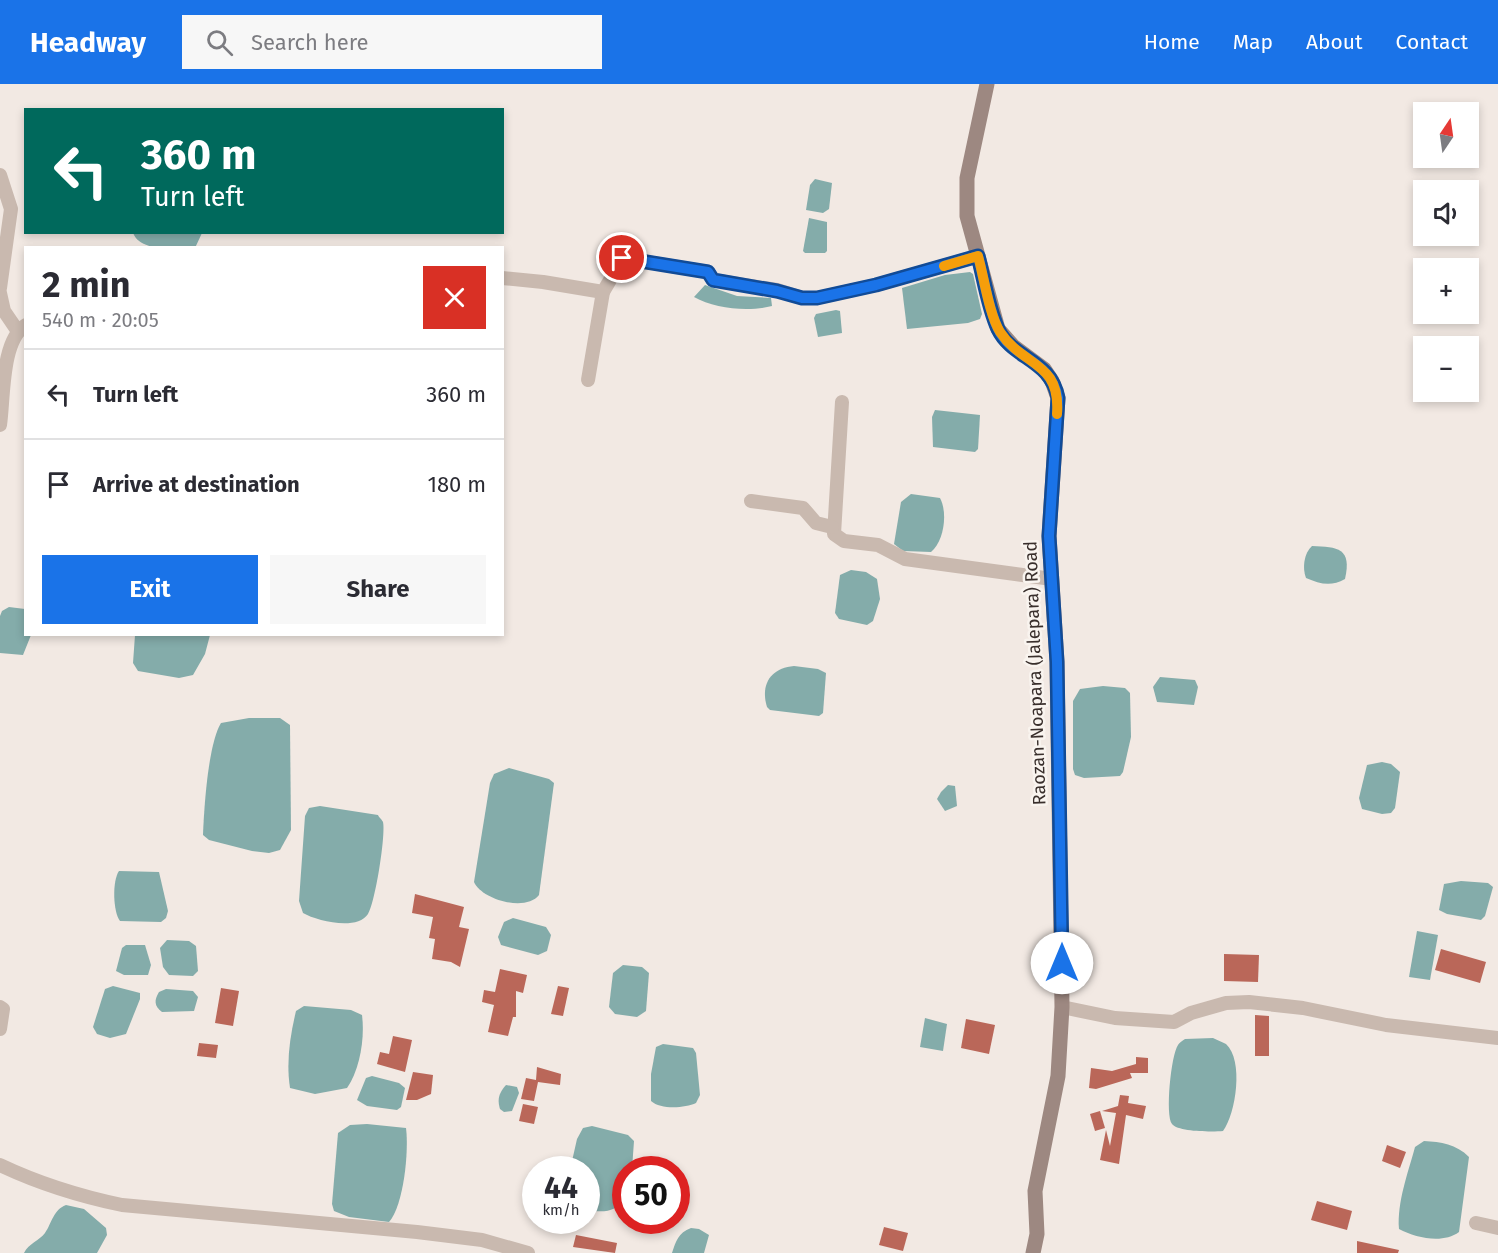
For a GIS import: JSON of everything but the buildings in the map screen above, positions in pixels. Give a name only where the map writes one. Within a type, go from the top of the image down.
[{"type":"main road","name":"Raozan-Noapara (Jalepara) Road","points":[[987,84],[965,191],[967,216],[998,329],[1013,346],[1044,369],[1056,389],[1057,411],[1049,536],[1060,785],[1062,1007],[1058,1076],[1035,1191],[1037,1234],[1033,1253]]},
{"type":"street","points":[[0,176],[11,209],[0,288]]},
{"type":"street","points":[[588,380],[603,292],[622,258],[708,272],[713,280],[777,291],[802,298],[817,298],[876,285],[978,256]]},
{"type":"street","points":[[504,278],[603,292]]},
{"type":"street","points":[[0,293],[4,311],[21,328],[9,352],[0,425]]},
{"type":"street","points":[[842,402],[832,527],[834,534],[844,541],[878,545],[905,559],[1052,579]]},
{"type":"street","points":[[751,501],[803,508],[816,524],[832,527]]},
{"type":"street","points":[[1062,1007],[1115,1018],[1174,1022],[1191,1013],[1226,1003],[1249,1002],[1303,1008],[1386,1025],[1498,1038]]},
{"type":"street","points":[[0,1007],[3,1009],[0,1029]]},
{"type":"street","points":[[0,1165],[35,1182],[75,1195],[122,1205],[417,1232],[482,1240],[528,1253]]},
{"type":"street","points":[[1476,1223],[1498,1228]]},
{"type":"water","points":[[815,179],[832,183],[829,209],[823,213],[806,210],[810,185]]},
{"type":"water","points":[[809,218],[827,222],[827,251],[825,253],[805,253],[803,251]]},
{"type":"water","points":[[134,234],[202,234],[196,246],[149,246],[137,239]]},
{"type":"water","points":[[970,272],[973,274],[982,314],[980,319],[968,323],[907,329],[902,288],[945,275]]},
{"type":"water","points":[[705,285],[737,296],[771,298],[772,306],[743,309],[722,307],[694,297]]},
{"type":"water","points":[[840,311],[842,333],[818,337],[814,318],[816,314]]},
{"type":"water","points":[[935,410],[980,415],[978,449],[975,452],[933,447],[932,417]]},
{"type":"water","points":[[911,494],[940,498],[944,511],[942,534],[931,552],[903,551],[894,544],[901,502]]},
{"type":"water","points":[[1312,546],[1329,547],[1341,551],[1346,561],[1345,579],[1326,584],[1306,578],[1304,561]]},
{"type":"water","points":[[851,570],[866,572],[877,579],[880,599],[873,621],[867,625],[839,619],[835,613],[840,575]]},
{"type":"water","points":[[9,607],[24,609],[24,636],[31,636],[23,655],[0,653],[2,611]]},
{"type":"water","points":[[135,636],[210,636],[205,654],[193,675],[179,678],[138,671],[133,663]]},
{"type":"water","points":[[794,666],[818,669],[826,673],[823,713],[819,716],[770,710],[767,707],[765,691],[769,679],[779,670]]},
{"type":"water","points":[[1160,677],[1195,680],[1198,687],[1194,705],[1157,702],[1153,687]]},
{"type":"water","points":[[1103,686],[1125,688],[1130,693],[1131,737],[1123,772],[1120,776],[1084,778],[1075,775],[1073,769],[1073,701],[1080,689]]},
{"type":"water","points":[[249,718],[280,718],[290,725],[291,830],[280,850],[269,853],[209,840],[203,835],[208,777],[217,733],[221,723]]},
{"type":"water","points":[[1382,762],[1391,764],[1400,772],[1395,808],[1391,813],[1382,814],[1362,809],[1359,798],[1367,765]]},
{"type":"water","points":[[509,768],[549,779],[554,783],[539,895],[524,903],[495,899],[474,882],[490,783],[494,774]]},
{"type":"water","points":[[948,785],[955,786],[957,806],[945,811],[937,799]]},
{"type":"water","points":[[320,806],[378,815],[383,822],[377,884],[371,908],[363,919],[355,922],[337,923],[309,916],[303,913],[299,901],[305,816],[309,808]]},
{"type":"water","points":[[119,871],[159,872],[168,911],[166,918],[161,922],[120,921],[114,896]]},
{"type":"water","points":[[1461,881],[1488,883],[1493,887],[1485,916],[1481,920],[1447,914],[1439,910],[1444,884]]},
{"type":"water","points":[[513,918],[546,927],[551,935],[547,951],[538,955],[501,945],[498,937],[504,922]]},
{"type":"water","points":[[1417,931],[1438,935],[1430,980],[1409,977]]},
{"type":"water","points":[[167,940],[189,941],[196,946],[198,971],[193,976],[169,975],[163,967],[160,948]]},
{"type":"water","points":[[126,945],[145,945],[151,965],[148,975],[124,975],[116,971],[122,948]]},
{"type":"water","points":[[623,965],[642,967],[649,973],[646,1011],[637,1017],[615,1014],[609,1007],[613,973]]},
{"type":"water","points":[[113,986],[140,993],[140,999],[126,1034],[110,1038],[97,1034],[93,1027],[105,989]]},
{"type":"water","points":[[166,989],[193,991],[198,997],[194,1011],[162,1012],[156,1005],[156,1000],[159,992]]},
{"type":"water","points":[[304,1006],[351,1010],[362,1015],[363,1033],[360,1053],[355,1072],[347,1088],[315,1094],[290,1088],[289,1059],[292,1030],[296,1011]]},
{"type":"water","points":[[925,1018],[947,1024],[943,1051],[920,1047]]},
{"type":"water","points":[[1213,1038],[1226,1044],[1235,1062],[1236,1087],[1228,1123],[1223,1131],[1181,1129],[1172,1124],[1169,1109],[1171,1072],[1175,1051],[1178,1044],[1185,1039]]},
{"type":"water","points":[[663,1044],[693,1048],[696,1053],[700,1095],[696,1103],[673,1107],[661,1106],[651,1101],[651,1074],[656,1047]]},
{"type":"water","points":[[372,1076],[399,1083],[405,1088],[401,1107],[397,1110],[367,1106],[357,1100],[366,1078]]},
{"type":"water","points":[[506,1085],[517,1087],[519,1093],[512,1111],[504,1112],[500,1109],[499,1099]]},
{"type":"water","points":[[367,1124],[406,1128],[407,1150],[402,1191],[389,1222],[349,1217],[334,1211],[332,1204],[338,1133],[350,1125]]},
{"type":"water","points":[[592,1126],[628,1135],[634,1141],[633,1156],[612,1156],[612,1209],[607,1211],[600,1211],[600,1156],[573,1156],[577,1139],[583,1128]]},
{"type":"water","points":[[1424,1141],[1448,1144],[1469,1157],[1459,1232],[1453,1236],[1437,1239],[1421,1237],[1399,1229],[1401,1198],[1406,1177],[1415,1147]]},
{"type":"water","points":[[66,1205],[84,1209],[106,1228],[107,1235],[97,1253],[24,1253],[45,1233],[55,1213]]},
{"type":"water","points":[[690,1228],[699,1229],[709,1235],[704,1253],[672,1253],[680,1235],[690,1234]]},
{"type":"slow traffic","points":[[944,266],[978,256],[998,329],[1006,340],[1049,375],[1058,398],[1057,414]]},
{"type":"route","points":[[622,258],[708,272],[713,280],[777,291],[802,298],[817,298],[876,285],[978,256],[998,329],[1006,340],[1044,369],[1056,389],[1058,398],[1049,536],[1057,662],[1062,963]]}]
